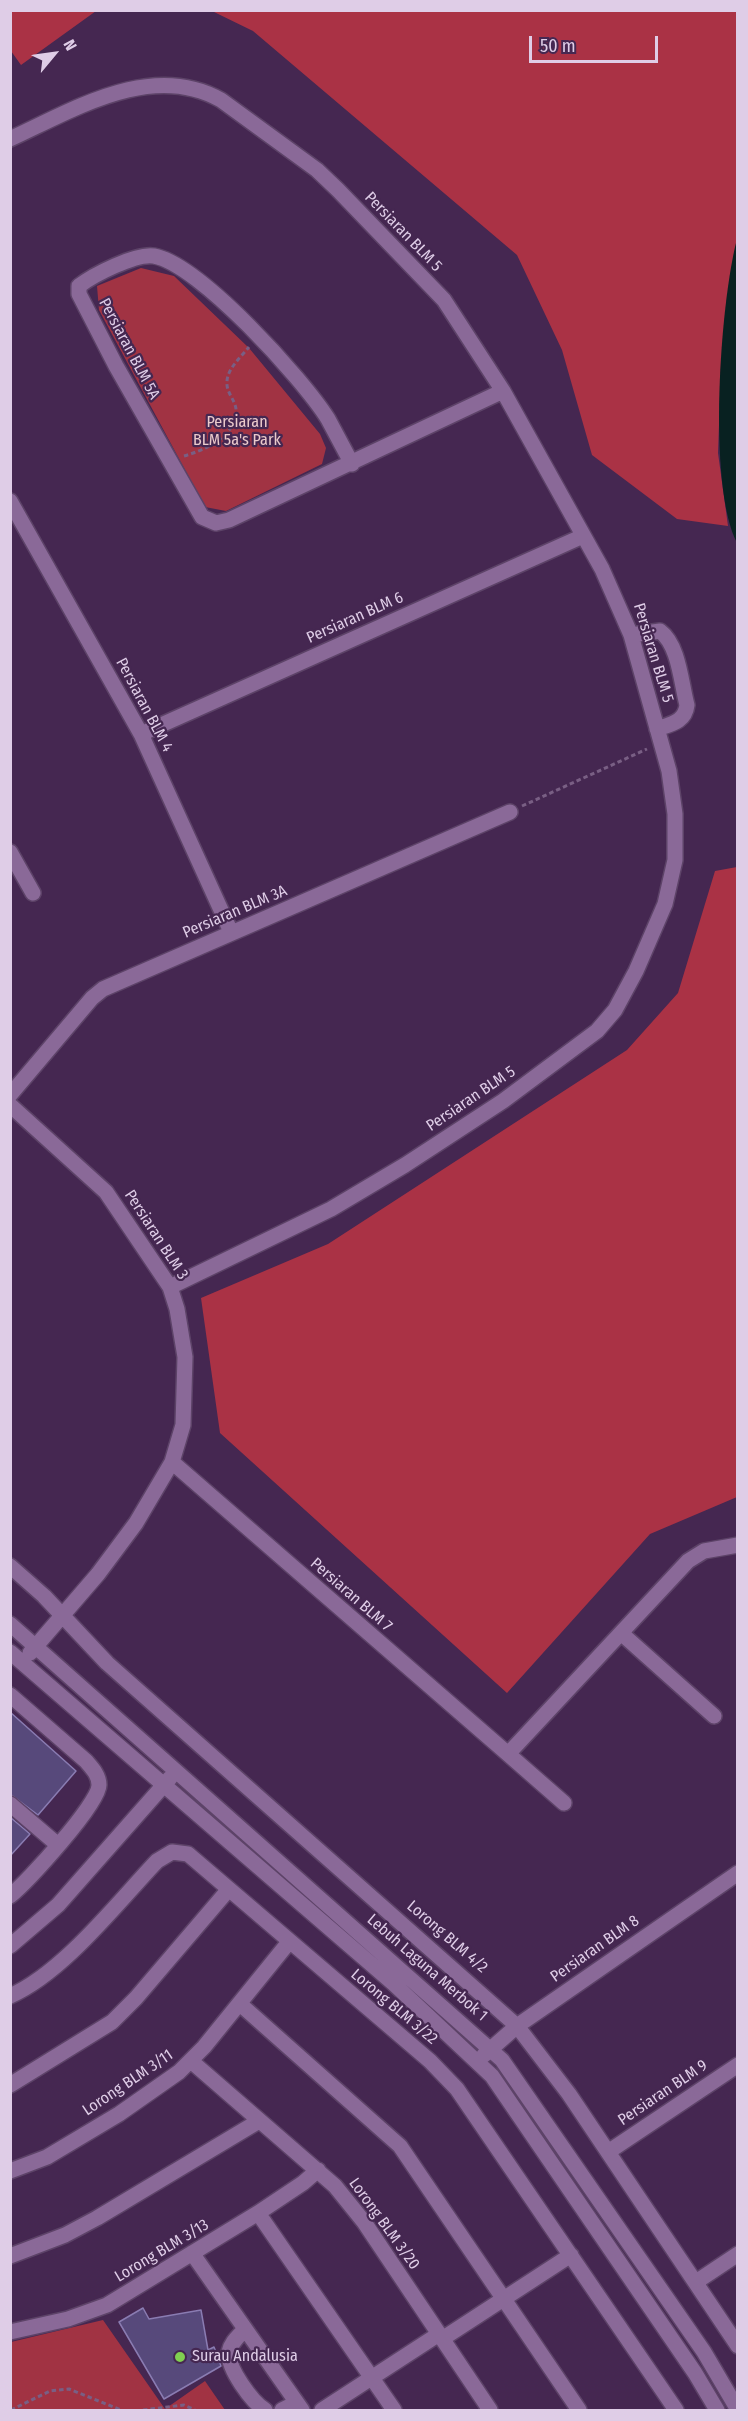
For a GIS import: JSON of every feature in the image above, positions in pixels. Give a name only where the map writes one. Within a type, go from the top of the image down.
[{"type":"street","name":"Persiaran BLM 5","points":[[10,139],[104,98],[131,89],[165,85],[205,91],[295,152],[338,190],[444,300],[503,391],[583,536],[618,601],[631,635],[669,771],[675,814],[675,860],[660,918],[628,987],[615,1010],[597,1030],[503,1101],[331,1209],[170,1287]]},
{"type":"street","name":"Persiaran BLM 5A","points":[[351,464],[327,418],[258,336],[200,279],[171,261],[153,256],[134,258],[79,286],[79,294],[116,366],[202,517],[216,524],[351,464],[503,391]]},
{"type":"street","name":"Persiaran BLM 4","points":[[10,501],[141,734],[231,932]]},
{"type":"street","name":"Persiaran BLM 6","points":[[141,734],[583,536]]},
{"type":"street","points":[[631,635],[660,631],[666,635],[674,652],[687,705],[686,714],[659,736]]},
{"type":"street","name":"Persiaran BLM 3A","points":[[10,1095],[92,998],[104,989],[510,812]]},
{"type":"street","points":[[10,852],[33,893]]},
{"type":"street","name":"Persiaran BLM 3","points":[[10,1104],[106,1192],[170,1287],[182,1336],[185,1391],[183,1425],[172,1462],[136,1523],[62,1617],[36,1646],[16,1657]]},
{"type":"street","name":"Persiaran BLM 7","points":[[172,1462],[564,1803]]},
{"type":"street","points":[[508,1754],[688,1561],[704,1551],[738,1545]]},
{"type":"street","name":"Lorong BLM 4/2","points":[[10,1566],[107,1663],[517,2026],[534,2045],[608,2152],[738,2346]]},
{"type":"street","name":"Lebuh Laguna Merbok 1","points":[[10,1624],[491,2048],[515,2075],[604,2205],[704,2352],[738,2410]]},
{"type":"street","points":[[621,1633],[714,1716]]},
{"type":"street","name":"Lebuh Laguna Merbok 1","points":[[16,1657],[393,1983],[479,2061],[505,2092],[695,2373],[717,2410]]},
{"type":"street","points":[[10,1695],[86,1761],[97,1776],[98,1791],[58,1845],[10,1896]]},
{"type":"street","points":[[10,1946],[58,1905],[176,1772]]},
{"type":"street","points":[[10,1804],[58,1845]]},
{"type":"street","name":"Lorong BLM 3/22","points":[[10,1996],[34,1983],[62,1958],[165,1854],[179,1852],[188,1854],[430,2061],[457,2089],[676,2410]]},
{"type":"street","name":"Persiaran BLM 8","points":[[479,2061],[517,2026],[738,1873]]},
{"type":"street","points":[[10,2085],[112,2022],[136,1998],[229,1889]]},
{"type":"street","name":"Lorong BLM 3/11","points":[[10,2171],[47,2157],[157,2090],[191,2061],[289,1942]]},
{"type":"street","points":[[240,2004],[400,2146],[502,2300],[579,2410]]},
{"type":"street","name":"Lorong BLM 3/20","points":[[191,2061],[318,2170],[351,2205],[490,2410]]},
{"type":"street","name":"Persiaran BLM 9","points":[[608,2152],[738,2065]]},
{"type":"street","points":[[10,2256],[65,2235],[97,2218],[259,2121]]},
{"type":"street","name":"Lorong BLM 3/13","points":[[10,2332],[68,2319],[107,2305],[258,2213],[303,2183],[318,2170]]},
{"type":"street","points":[[258,2213],[394,2410]]},
{"type":"street","points":[[192,2253],[299,2407],[282,2410]]},
{"type":"street","points":[[696,2282],[738,2254]]},
{"type":"street","points":[[322,2410],[371,2377],[502,2300],[571,2255]]},
{"type":"street","points":[[245,2329],[232,2344],[228,2354],[244,2388],[265,2410]]},
{"type":"path","points":[[171,460],[205,450],[218,442],[233,424],[236,408],[226,384],[229,373],[258,336]]},
{"type":"path","points":[[510,812],[659,736]]},
{"type":"path","points":[[11,2410],[50,2391],[69,2390],[121,2410]]},
{"type":"path","points":[[143,2410],[184,2405],[195,2410]]},
{"type":"green space","name":"Persiaran BLM 5a's Park","points":[[141,268],[174,276],[249,348],[320,434],[326,448],[322,464],[226,511],[205,507],[99,310],[97,286]]},
{"type":"green space","points":[[103,2320],[165,2409],[205,2381],[225,2410],[11,2410],[11,2342]]},
{"type":"shaded area","points":[[11,10],[96,11],[21,65],[11,51]]},
{"type":"shaded area","points":[[212,11],[737,11],[738,239],[728,296],[721,369],[718,453],[728,526],[677,519],[592,455],[562,350],[517,255],[253,31]]},
{"type":"shaded area","points":[[737,239],[737,543],[728,516],[722,480],[719,394],[726,305]]},
{"type":"shaded area","points":[[737,867],[737,1497],[650,1534],[507,1693],[220,1433],[201,1298],[328,1244],[627,1050],[678,993],[715,871]]},
{"type":"building","points":[[10,1712],[76,1771],[38,1815],[10,1794]]},
{"type":"building","points":[[10,1817],[30,1834],[10,1856]]},
{"type":"building","name":"Surau Andalusia","points":[[143,2308],[149,2319],[201,2310],[208,2350],[214,2347],[221,2366],[164,2399],[119,2322]]},
{"type":"place","name":"Surau Andalusia","points":[[180,2357]]}]
